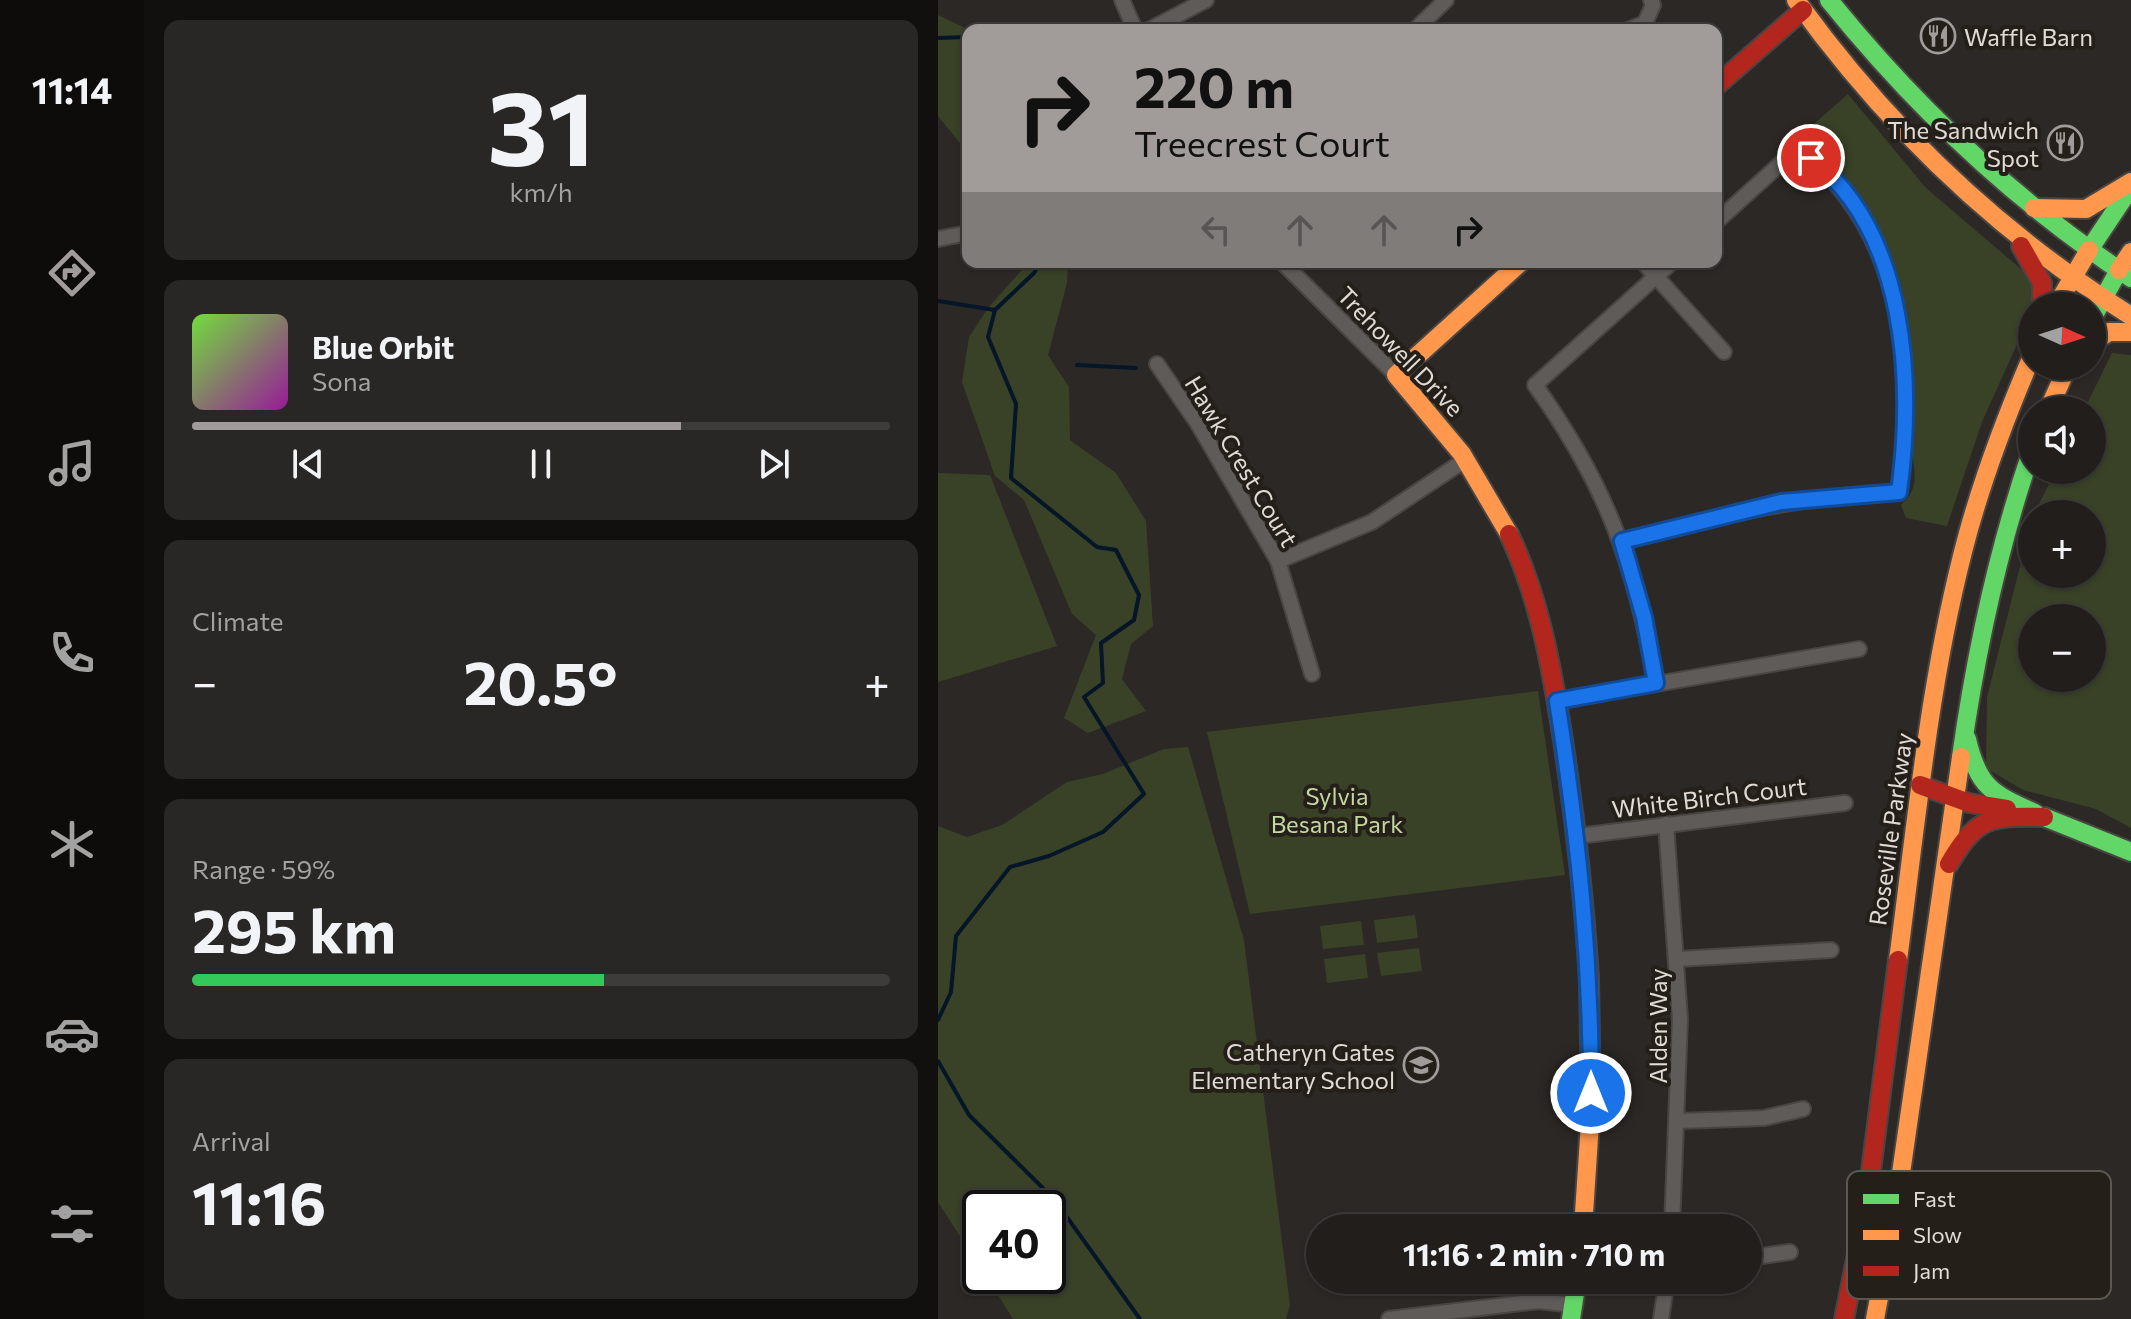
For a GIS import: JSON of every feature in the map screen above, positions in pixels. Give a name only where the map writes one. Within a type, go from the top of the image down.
[{"type":"main road","points":[[1829,0],[1858,38],[1935,121],[2033,208],[2125,274]]},
{"type":"main road","points":[[1722,80],[1799,5],[1914,144],[2017,238],[2092,292]]},
{"type":"main road","points":[[2033,208],[2070,213],[2093,210],[2131,185]]},
{"type":"main road","points":[[2064,292],[2131,185]]},
{"type":"main road","points":[[2017,238],[2042,283],[2042,292]]},
{"type":"main road","points":[[2106,295],[2125,274],[2131,252]]},
{"type":"main road","points":[[1396,375],[1514,268]]},
{"type":"main road","points":[[2106,301],[2131,316]]},
{"type":"main road","points":[[2106,334],[2131,332]]},
{"type":"main road","name":"Trehowell Drive","points":[[1396,375],[1465,460],[1500,515],[1532,592],[1557,701],[1578,836],[1591,1002],[1591,1093],[1584,1214]]},
{"type":"main road","name":"Roseville Parkway","points":[[1872,1171],[1920,785],[1942,638],[1965,536],[2005,418],[2022,380]]},
{"type":"main road","points":[[1901,1171],[1953,797],[1990,586],[2020,484]]},
{"type":"main road","points":[[1965,728],[1978,780],[1992,793],[2131,852]]},
{"type":"main road","points":[[1920,785],[1953,797],[2044,817]]},
{"type":"main road","points":[[1943,876],[1966,832],[1977,823],[1991,817],[2044,817]]},
{"type":"main road","name":"Roseville Parkway","points":[[1844,1319],[1848,1299]]},
{"type":"main road","points":[[1875,1319],[1879,1299]]},
{"type":"street","points":[[1122,0],[1132,24]]},
{"type":"street","points":[[1160,24],[1206,0]]},
{"type":"street","points":[[1421,24],[1446,0]]},
{"type":"street","points":[[1643,24],[1653,5],[1651,0]]},
{"type":"street","points":[[1622,541],[1781,502],[1899,492],[1903,462],[1903,338],[1890,277],[1865,222],[1824,168],[1798,148],[1722,217]]},
{"type":"street","points":[[938,239],[962,234]]},
{"type":"street","name":"Trehowell Drive","points":[[1288,268],[1396,375]]},
{"type":"street","points":[[1648,268],[1724,352]]},
{"type":"street","points":[[1656,683],[1644,617],[1622,541],[1597,481],[1535,385],[1666,268]]},
{"type":"street","name":"Hawk Crest Court","points":[[1157,364],[1227,472],[1278,561],[1312,674]]},
{"type":"street","points":[[1278,561],[1372,522],[1465,460]]},
{"type":"street","points":[[1557,701],[1859,649]]},
{"type":"street","name":"White Birch Court","points":[[1578,836],[1845,803]]},
{"type":"street","name":"Alden Way","points":[[1666,824],[1679,959],[1679,1121],[1673,1214]]},
{"type":"street","points":[[1679,959],[1831,950]]},
{"type":"street","points":[[1679,1121],[1764,1118],[1803,1109]]},
{"type":"street","points":[[1762,1256],[1790,1252]]},
{"type":"street","points":[[1661,1319],[1665,1294]]},
{"type":"street","points":[[1389,1319],[1539,1301],[1572,1312]]},
{"type":"green space","points":[[938,15],[962,27],[962,146],[938,116]]},
{"type":"green space","points":[[1848,94],[1926,188],[2028,275],[2035,290],[2018,292],[2018,342],[1982,422],[1947,526],[1906,518],[1901,505],[1912,490],[1915,474],[1910,364],[1902,298],[1881,237],[1863,206],[1810,136],[1815,123]]},
{"type":"green space","points":[[1024,268],[1068,268],[1067,283],[1048,355],[1069,387],[1070,440],[1116,473],[1146,521],[1153,626],[1131,644],[1122,679],[1146,711],[1088,733],[1064,718],[1096,635],[1072,614],[1024,500],[995,476],[962,382],[969,337],[988,308]]},
{"type":"green space","points":[[2112,353],[2131,355],[2131,828],[2096,809],[2023,790],[1986,768],[1987,697],[2018,574],[2018,588],[2106,588],[2106,500],[2041,500],[2049,484],[2106,484],[2106,396],[2091,396],[2099,380],[2106,380],[2106,365]]},
{"type":"green space","points":[[938,473],[990,475],[1057,646],[938,682]]},
{"type":"green space","name":"Sylvia Besana Park","points":[[1538,691],[1565,875],[1250,914],[1207,732]]},
{"type":"green space","points":[[1188,747],[1244,940],[1290,1305],[1286,1319],[1013,1319],[997,1294],[1066,1294],[1066,1190],[962,1190],[962,1239],[938,1202],[938,826],[967,837],[1002,825],[1067,782],[1103,774],[1164,749]]},
{"type":"green space","points":[[1415,915],[1418,938],[1377,943],[1374,920]]},
{"type":"green space","points":[[1361,921],[1364,945],[1323,949],[1320,926]]},
{"type":"green space","points":[[1419,948],[1422,971],[1381,976],[1377,953]]},
{"type":"green space","points":[[1365,954],[1368,978],[1327,983],[1324,959]]},
{"type":"waterway","points":[[938,38],[962,37]]},
{"type":"waterway","points":[[938,1020],[951,992],[956,936],[1010,867],[1049,856],[1103,832],[1144,794],[1084,697],[1103,683],[1101,643],[1134,620],[1139,595],[1116,550],[1097,547],[1011,478],[1016,404],[988,337],[995,310],[1037,268]]},
{"type":"waterway","points":[[938,301],[995,310]]},
{"type":"waterway","points":[[1077,365],[1136,368]]},
{"type":"waterway","points":[[938,1061],[969,1115],[1054,1199],[1140,1319]]},
{"type":"traffic: fast","points":[[1829,0],[1897,79],[1969,151],[2047,217],[2131,278]]},
{"type":"traffic: fast","points":[[2089,250],[2131,187]]},
{"type":"traffic: fast","points":[[2106,294],[2119,270]]},
{"type":"traffic: fast","points":[[1961,757],[1989,602],[2021,484]]},
{"type":"traffic: fast","points":[[1967,739],[1976,768],[1989,787],[2035,813]]},
{"type":"traffic: fast","points":[[2044,817],[2131,852]]},
{"type":"traffic: fast","points":[[1571,1319],[1575,1294]]},
{"type":"traffic: slow","points":[[1796,0],[1868,92],[1948,174],[2035,249],[2131,316]]},
{"type":"traffic: slow","points":[[2034,208],[2086,209],[2131,182]]},
{"type":"traffic: slow","points":[[2064,292],[2089,250]]},
{"type":"traffic: slow","points":[[2119,270],[2131,252]]},
{"type":"traffic: slow","points":[[1509,534],[1462,454],[1396,375],[1514,268]]},
{"type":"traffic: slow","points":[[2106,334],[2131,332]]},
{"type":"traffic: slow","points":[[1898,960],[1934,692],[1955,585],[1989,465],[2022,380]]},
{"type":"traffic: slow","points":[[2054,396],[2062,380]]},
{"type":"traffic: slow","points":[[1901,1171],[1961,757]]},
{"type":"traffic: slow","points":[[1584,1214],[1591,1108],[1589,977]]},
{"type":"traffic: slow","points":[[1875,1319],[1879,1299]]},
{"type":"traffic: jam","points":[[1722,81],[1803,10]]},
{"type":"traffic: jam","points":[[2021,246],[2042,283],[2042,292]]},
{"type":"traffic: jam","points":[[1509,534],[1537,609],[1554,687],[1575,829],[1589,977]]},
{"type":"traffic: jam","points":[[1920,785],[1969,803],[2007,809]]},
{"type":"traffic: jam","points":[[1949,864],[1968,836],[1987,822],[2011,817],[2044,817]]},
{"type":"traffic: jam","points":[[1871,1171],[1898,960]]},
{"type":"traffic: jam","points":[[1844,1319],[1848,1299]]},
{"type":"place","name":"Waffle Barn","points":[[1938,36]]},
{"type":"place","name":"The Sandwich Spot","points":[[2065,143]]},
{"type":"place","name":"Catheryn Gates Elementary School","points":[[1421,1065]]},
{"type":"route","points":[[1591,1093],[1591,1002],[1585,902],[1557,701],[1656,683],[1644,617],[1622,541],[1781,502],[1848,493],[1899,492],[1903,462],[1903,338],[1890,277],[1865,222],[1824,168],[1811,158]]}]
